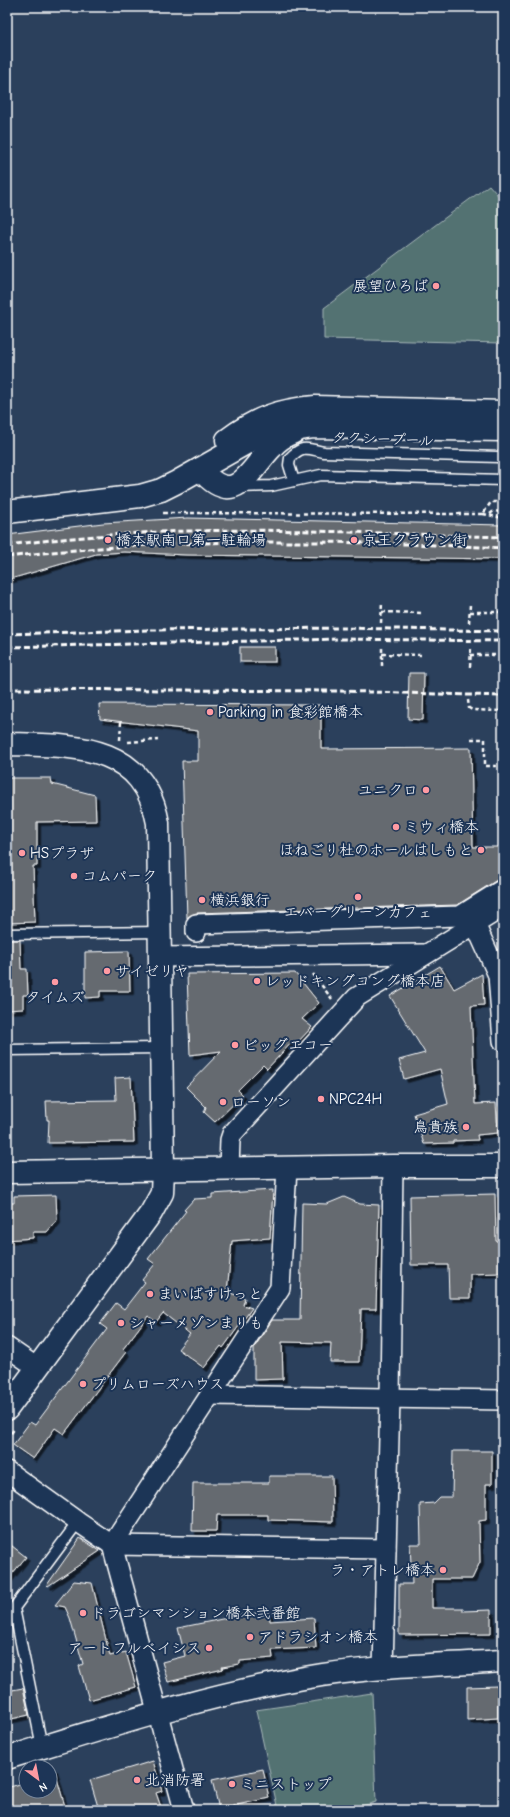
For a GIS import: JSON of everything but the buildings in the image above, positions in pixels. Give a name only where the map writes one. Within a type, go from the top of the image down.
[{"type":"street","points":[[200,469],[220,446],[244,427],[269,415],[292,409],[315,407],[503,412]]},
{"type":"street","points":[[200,469],[209,479],[221,485],[234,487],[243,482],[251,474],[271,448],[292,433],[303,428]]},
{"type":"street","points":[[7,512],[140,496],[162,490],[255,438],[275,432],[303,428],[503,430]]},
{"type":"street","points":[[7,744],[54,745],[102,753],[125,765],[138,777],[149,795],[158,823],[163,1170],[162,1193],[151,1213],[7,1408]]},
{"type":"street","points":[[196,932],[196,924],[460,916],[503,889]]},
{"type":"street","points":[[229,1168],[230,1140],[232,1134],[341,1012],[363,992],[503,907]]},
{"type":"street","points":[[475,924],[498,975],[503,1042]]},
{"type":"street","points":[[160,957],[304,957],[425,954]]},
{"type":"street","points":[[7,1172],[393,1166],[503,1166]]},
{"type":"street","points":[[383,1668],[390,1398],[393,1166]]},
{"type":"street","points":[[184,1810],[112,1544],[280,1288],[287,1168]]},
{"type":"street","points":[[7,1347],[36,1367]]},
{"type":"street","points":[[210,1395],[503,1400]]},
{"type":"street","points":[[7,1471],[78,1522],[112,1544],[386,1548]]},
{"type":"street","points":[[7,1758],[158,1711],[271,1684],[323,1675],[383,1668],[503,1661]]},
{"type":"lane","name":"タクシープール","points":[[294,481],[289,465],[290,458],[302,448],[311,448],[324,452],[499,457],[503,459]]},
{"type":"lane","points":[[234,487],[271,486],[321,475],[503,480]]},
{"type":"lane","points":[[7,934],[160,932]]},
{"type":"lane","points":[[7,1050],[161,1048]]},
{"type":"lane","points":[[42,1747],[14,1608],[78,1522]]},
{"type":"path","points":[[483,514],[491,502],[503,502]]},
{"type":"path","points":[[156,513],[490,514],[494,511],[500,512]]},
{"type":"path","points":[[490,514],[495,518],[503,518]]},
{"type":"path","points":[[381,623],[382,602]]},
{"type":"path","points":[[469,623],[470,604]]},
{"type":"path","points":[[382,612],[423,613]]},
{"type":"path","points":[[470,612],[503,612]]},
{"type":"path","points":[[382,646],[382,666]]},
{"type":"path","points":[[470,667],[471,647]]},
{"type":"path","points":[[382,654],[422,655]]},
{"type":"path","points":[[470,655],[502,655]]},
{"type":"path","points":[[468,700],[469,708],[472,710],[502,711]]},
{"type":"path","points":[[120,740],[121,722]]},
{"type":"path","points":[[471,739],[485,739],[485,766],[503,766]]},
{"type":"path","points":[[128,742],[158,740]]},
{"type":"path","points":[[304,957],[311,971],[341,1012]]},
{"type":"green space","name":"展望ひろば","points":[[489,185],[503,201],[503,343],[324,339],[324,308]]},
{"type":"green space","points":[[372,1693],[376,1802],[348,1810],[278,1810],[256,1710]]},
{"type":"railway","points":[[7,545],[103,535],[246,530],[503,537]]},
{"type":"railway","points":[[7,557],[130,546],[193,543],[317,542],[503,548]]},
{"type":"railway","points":[[7,634],[148,630],[340,628],[503,631]]},
{"type":"railway","points":[[7,647],[339,639],[503,641]]},
{"type":"railway","points":[[7,689],[337,691],[503,696]]},
{"type":"place","name":"展望ひろば","points":[[436,286]]},
{"type":"place","name":"橋本駅南口第一駐輪場","points":[[108,540]]},
{"type":"place","name":"京王クラウン街","points":[[354,540]]},
{"type":"place","name":"Parking in 食彩館橋本","points":[[210,712]]},
{"type":"place","name":"ユニクロ","points":[[426,790]]},
{"type":"place","name":"ミウィ橋本","points":[[396,827]]},
{"type":"place","name":"ほねごり杜のホールはしもと","points":[[481,850]]},
{"type":"place","name":"HSプラザ","points":[[22,853]]},
{"type":"place","name":"コムパーク","points":[[74,876]]},
{"type":"place","name":"エバーグリーンカフェ","points":[[358,897]]},
{"type":"place","name":"横浜銀行","points":[[202,900]]},
{"type":"place","name":"サイゼリヤ","points":[[107,971]]},
{"type":"place","name":"レッドキングコング橋本店","points":[[257,981]]},
{"type":"place","name":"タイムズ","points":[[55,982]]},
{"type":"place","name":"ビッグエコー","points":[[235,1045]]},
{"type":"place","name":"NPC24H","points":[[321,1099]]},
{"type":"place","name":"ローソン","points":[[223,1102]]},
{"type":"place","name":"鳥貴族","points":[[466,1127]]},
{"type":"place","name":"まいばすけっと","points":[[150,1294]]},
{"type":"place","name":"シャーメゾンまりも","points":[[121,1323]]},
{"type":"place","name":"プリムローズハウス","points":[[83,1384]]},
{"type":"place","name":"ラ・アトレ橋本","points":[[443,1570]]},
{"type":"place","name":"ドラゴンマンション橋本弐番館","points":[[83,1613]]},
{"type":"place","name":"アドラシオン橋本","points":[[250,1637]]},
{"type":"place","name":"アートフルベイシス","points":[[209,1648]]},
{"type":"place","name":"北消防署","points":[[137,1780]]},
{"type":"place","name":"ミニストップ","points":[[232,1784]]}]
